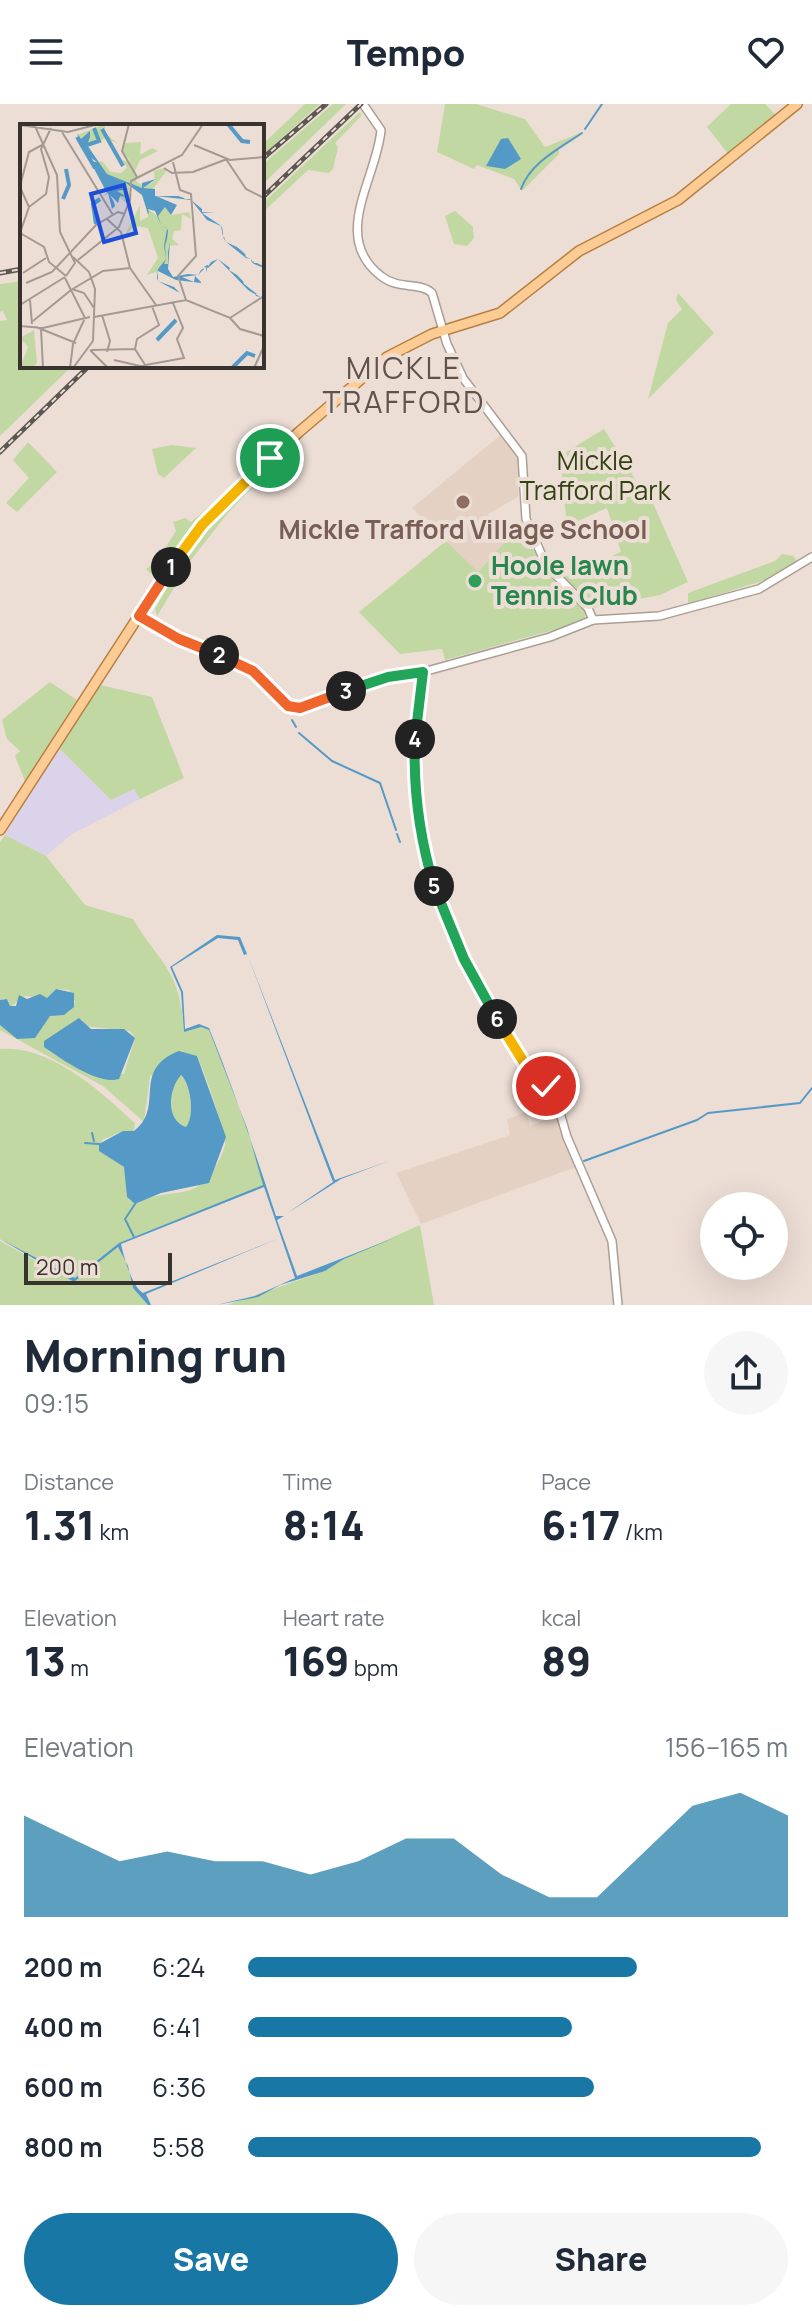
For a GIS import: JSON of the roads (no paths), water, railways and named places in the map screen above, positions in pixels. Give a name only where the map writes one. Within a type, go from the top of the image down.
[{"type":"main road","points":[[0,830],[184,546],[245,482],[368,369],[402,348],[442,331],[500,313],[579,251],[678,200],[797,104]]},
{"type":"street","points":[[363,104],[381,130],[356,220],[361,248],[371,268],[387,281],[402,287],[431,290],[442,331],[463,378],[522,456],[526,519],[546,565],[588,608],[593,620]]},
{"type":"street","points":[[139,616],[179,639],[242,664],[260,676],[279,699],[300,708],[388,677],[423,672],[550,637],[593,620],[659,616],[759,589],[812,557]]},
{"type":"street","points":[[423,672],[417,717],[416,795],[424,853],[440,908],[493,1014],[526,1066],[546,1086],[558,1106],[567,1137],[612,1241],[618,1305]]},
{"type":"water","points":[[508,138],[521,159],[505,169],[486,166],[501,139]]},
{"type":"water","points":[[217,935],[240,937],[247,954],[244,955],[238,940],[218,938],[172,967],[183,992],[185,1029],[199,1024],[209,1028],[240,1109],[209,1030],[201,1027],[184,1032],[181,992],[170,967]]},
{"type":"water","points":[[248,956],[335,1180],[389,1161],[341,1179],[286,1214],[333,1182]]},
{"type":"water","points":[[56,989],[74,993],[74,1007],[64,1015],[50,1016],[35,1038],[17,1039],[0,1025],[0,1000],[7,999],[10,1006],[16,1006],[19,995],[27,999],[40,994],[47,998]]},
{"type":"water","points":[[79,1018],[91,1029],[124,1029],[135,1038],[119,1079],[90,1075],[44,1047],[44,1041]]},
{"type":"water","points":[[179,1051],[197,1056],[226,1137],[209,1183],[161,1193],[135,1204],[127,1197],[124,1167],[99,1151],[99,1144],[123,1131],[134,1131],[143,1121],[148,1111],[152,1078],[164,1059]],"holes":[[[181,1075],[191,1109],[186,1127],[175,1118],[171,1103],[177,1081]]]},
{"type":"water","points":[[250,1138],[276,1216],[284,1216],[277,1220],[297,1276],[399,1236],[344,1259],[325,1271],[280,1285],[258,1297],[216,1305],[255,1296],[295,1278],[264,1187],[121,1244],[126,1262],[118,1247],[74,1282],[0,1239],[75,1278],[119,1243],[263,1185]]},
{"type":"water","points":[[277,1239],[146,1294],[151,1305],[133,1288],[129,1272],[143,1293]]},
{"type":"waterway","points":[[585,129],[602,104]]},
{"type":"waterway","points":[[521,189],[539,164],[582,133]]},
{"type":"waterway","points":[[292,720],[296,727]]},
{"type":"waterway","points":[[299,733],[332,761],[380,783],[396,830]]},
{"type":"waterway","points":[[397,834],[400,842]]},
{"type":"waterway","points":[[584,1161],[697,1120],[708,1113],[800,1103],[812,1088]]},
{"type":"waterway","points":[[92,1133],[94,1141]]},
{"type":"waterway","points":[[85,1143],[99,1144]]},
{"type":"waterway","points":[[134,1237],[125,1219],[135,1204]]},
{"type":"railway","points":[[264,157],[326,104]]},
{"type":"railway","points":[[264,196],[361,104]]},
{"type":"railway","points":[[0,273],[20,269]]},
{"type":"railway","points":[[0,452],[87,368]]},
{"type":"place","name":"Mickle Trafford Village School","points":[[463,502]]},
{"type":"place","name":"Hoole lawn Tennis Club","points":[[475,581]]},
{"type":"district","name":"MICKLE TRAFFORD","points":[[404,386]]},
{"type":"park label","name":"Mickle Trafford Park","points":[[595,476]]}]
